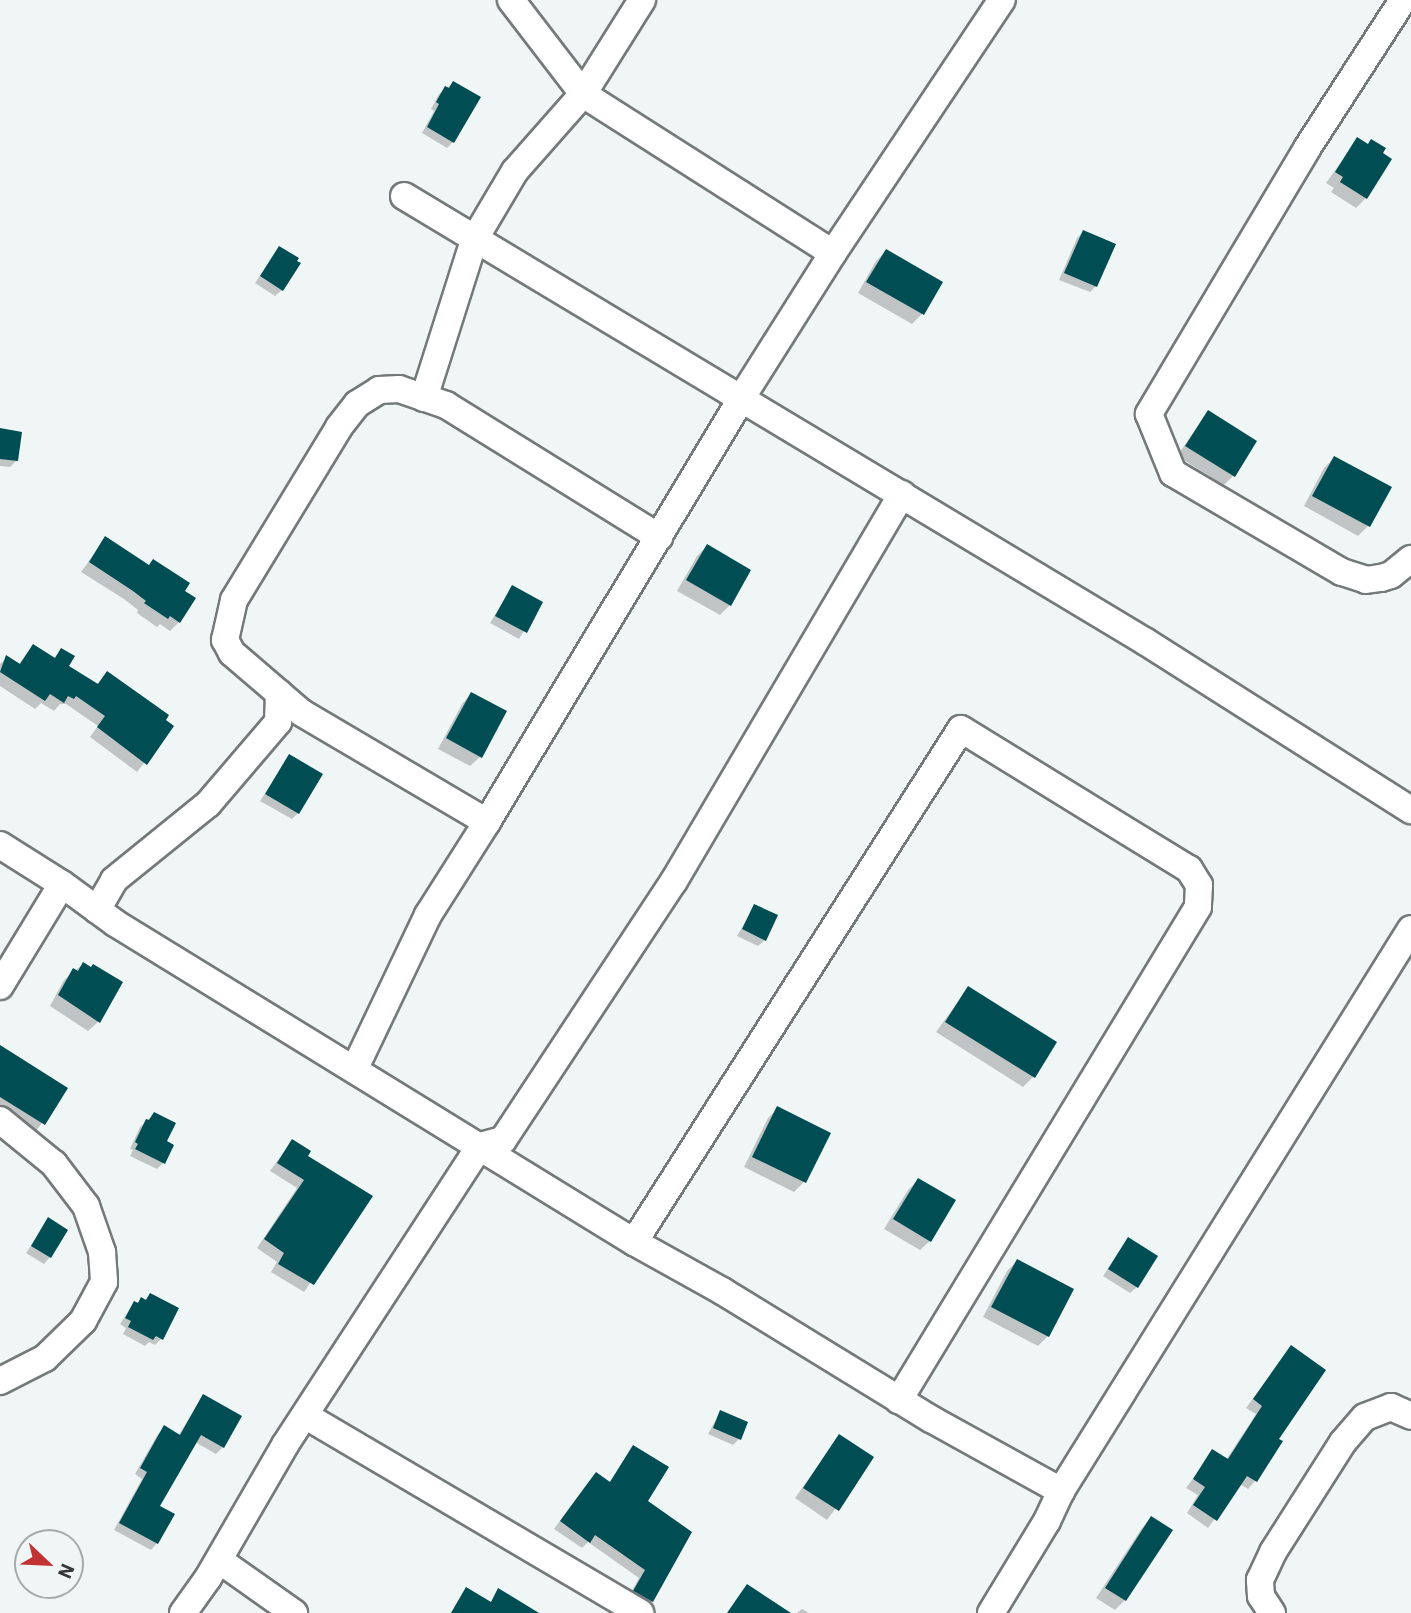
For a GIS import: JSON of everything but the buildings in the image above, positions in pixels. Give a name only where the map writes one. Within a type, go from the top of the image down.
[{"type":"street","points":[[511,0],[583,94],[833,253]]},
{"type":"street","points":[[424,398],[474,240],[515,171],[583,94],[642,0]]},
{"type":"street","points":[[355,1068],[428,915],[833,253],[1002,0]]},
{"type":"street","points":[[1402,0],[1308,147],[1150,414],[1171,468],[1184,482],[1342,572],[1366,580],[1381,578],[1397,571],[1411,559]]},
{"type":"street","points":[[404,196],[474,240],[743,397],[1134,635],[1411,810]]},
{"type":"street","points":[[487,822],[302,713],[232,653],[225,640],[234,600],[339,427],[357,404],[379,390],[399,389],[446,405],[659,537]]},
{"type":"street","points":[[183,1613],[219,1560],[285,1445],[480,1146],[503,1140],[674,881],[902,494]]},
{"type":"street","points":[[97,910],[114,880],[208,804],[278,722],[279,693]]},
{"type":"street","points":[[634,1242],[961,729],[1189,869],[1199,885],[1198,907],[899,1400]]},
{"type":"street","points":[[0,845],[62,884],[97,910],[634,1242],[722,1291],[899,1400],[1061,1491]]},
{"type":"street","points":[[0,986],[62,884]]},
{"type":"street","points":[[991,1613],[1047,1521],[1061,1491],[1411,929]]},
{"type":"street","points":[[0,1120],[54,1164],[86,1206],[102,1252],[104,1282],[83,1321],[45,1358],[0,1381]]},
{"type":"street","points":[[1272,1613],[1261,1596],[1260,1580],[1273,1552],[1343,1442],[1365,1417],[1391,1407],[1411,1416]]},
{"type":"street","points":[[306,1416],[640,1613]]},
{"type":"street","points":[[219,1560],[293,1613]]}]
